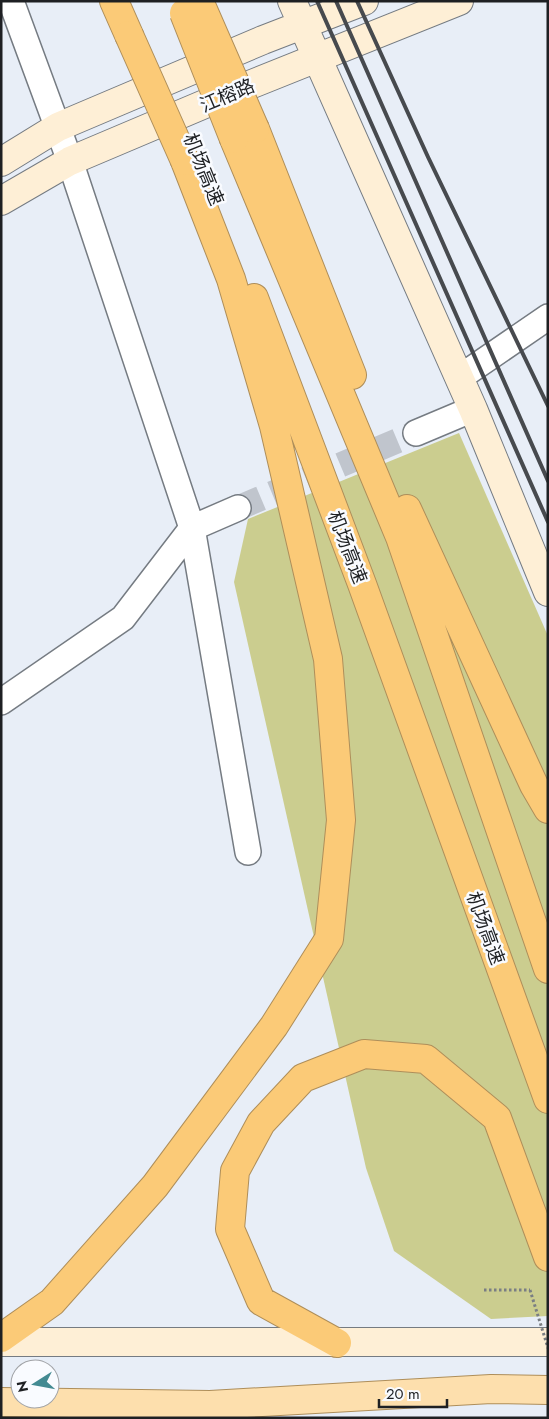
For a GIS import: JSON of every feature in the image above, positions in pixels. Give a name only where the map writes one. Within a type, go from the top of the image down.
[{"type":"highway","points":[[114,1],[137,34]]},
{"type":"highway","name":"机场高速","points":[[131,1],[137,34],[192,158],[362,584],[548,1100]]},
{"type":"highway","name":"机场高速","points":[[191,5],[244,134],[400,537],[548,969]]},
{"type":"highway","points":[[244,134],[392,477],[530,776],[548,809]]},
{"type":"highway","points":[[1,1338],[52,1302],[155,1186],[274,1026],[329,939],[341,820],[328,659],[269,408],[231,279],[192,158]]},
{"type":"highway","name":"机场高速","points":[[482,778],[548,930]]},
{"type":"highway","points":[[337,1343],[261,1301],[230,1229],[235,1171],[261,1123],[303,1078],[320,1071],[364,1054],[426,1059],[497,1118],[548,1257]]},
{"type":"main road","points":[[1,1402],[210,1405],[491,1389],[548,1390]]},
{"type":"street","points":[[11,1],[70,161],[192,528],[248,852]]},
{"type":"street","name":"江榕路","points":[[1,162],[58,127],[297,13],[364,1]]},
{"type":"street","name":"江榕路","points":[[1,201],[70,161],[459,1]]},
{"type":"street","points":[[297,13],[473,409],[548,592]]},
{"type":"street","points":[[458,378],[548,317]]},
{"type":"street","points":[[416,433],[473,409]]},
{"type":"street","points":[[1,702],[123,618],[192,528],[238,508]]},
{"type":"street","points":[[1,1342],[548,1342]]},
{"type":"path","points":[[484,1290],[530,1290],[548,1348]]},
{"type":"green space","points":[[459,433],[548,636],[548,1316],[491,1319],[394,1251],[366,1168],[234,582],[248,519]]},
{"type":"tunnel","points":[[238,508],[416,433]]},
{"type":"railway","points":[[317,1],[548,522]]},
{"type":"railway","points":[[336,1],[548,481]]},
{"type":"railway","points":[[357,1],[428,157],[548,406]]}]
